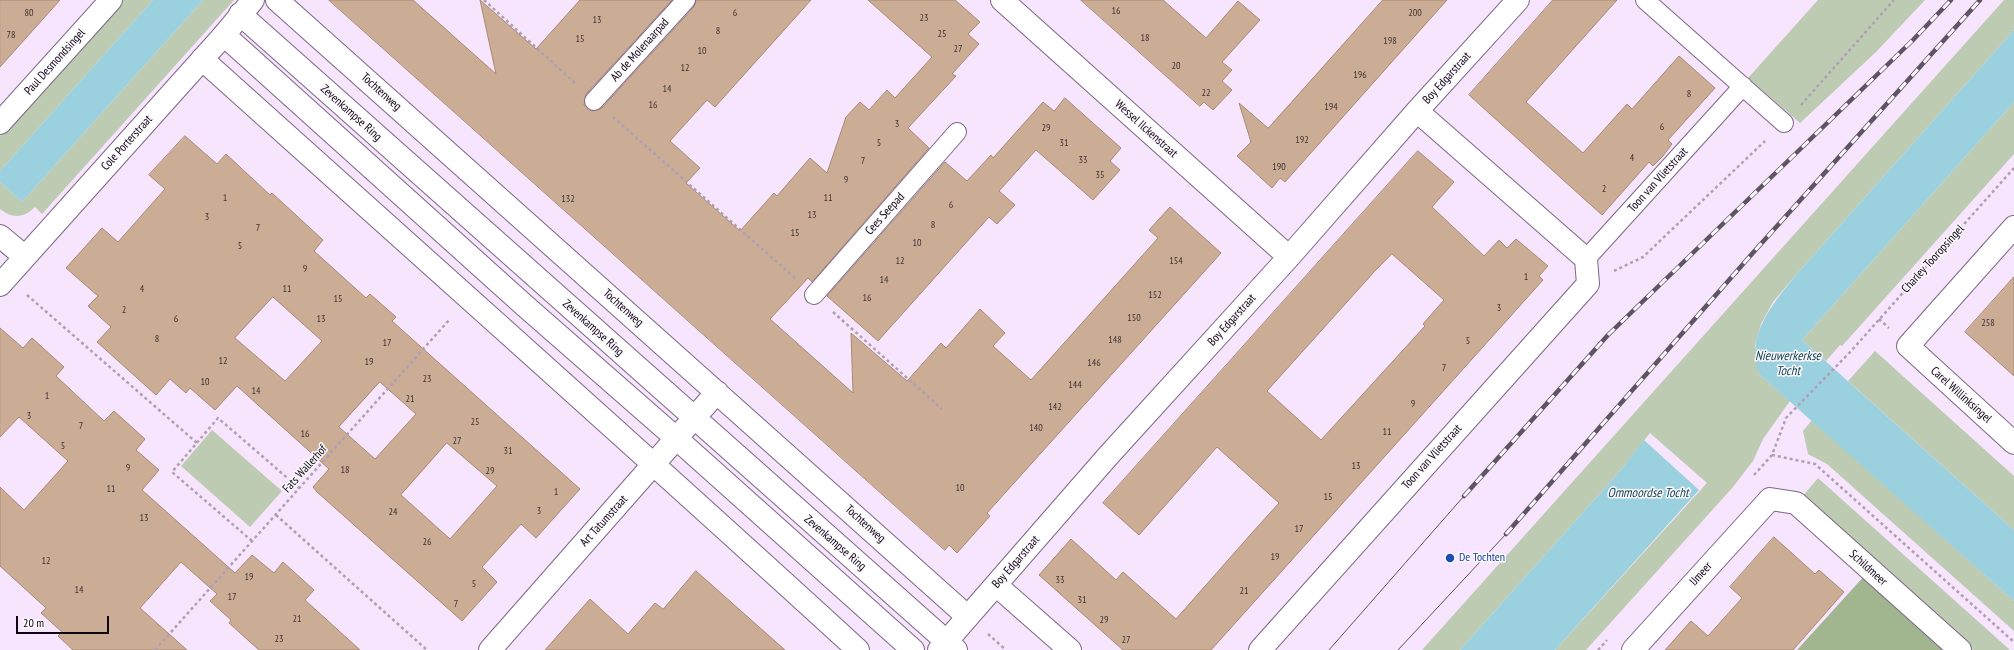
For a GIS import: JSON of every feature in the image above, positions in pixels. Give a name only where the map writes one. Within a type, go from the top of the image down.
[{"type":"street","name":"Paul Desmondsingel","points":[[0,123],[110,0]]},
{"type":"street","name":"Tochtenweg","points":[[277,0],[968,616]]},
{"type":"street","name":"Ab de Molenaarpad","points":[[594,101],[686,0]]},
{"type":"street","name":"Wessel Ilckenstraat","points":[[1002,0],[1289,257]]},
{"type":"street","name":"Boy Edgarstraat","points":[[947,647],[968,616],[1108,456],[1289,257],[1417,111],[1518,0]]},
{"type":"street","points":[[1645,0],[1784,123]]},
{"type":"street","name":"Cole Porterstraat","points":[[4,281],[247,7]]},
{"type":"street","name":"Zevenkampse Ring","points":[[247,7],[694,418],[947,647]]},
{"type":"street","points":[[224,34],[524,305],[677,439],[913,650]]},
{"type":"street","points":[[202,59],[468,299],[655,464],[858,650]]},
{"type":"street","name":"Toon van Vlietstraat","points":[[1586,259],[1743,86]]},
{"type":"street","points":[[1417,111],[1586,259],[1588,284]]},
{"type":"street","name":"Cees Seepad","points":[[814,295],[957,132]]},
{"type":"street","name":"Carel Willinksingel","points":[[2014,227],[1908,346],[2014,443]]},
{"type":"street","points":[[0,236],[25,258]]},
{"type":"street","name":"Toon van Vlietstraat","points":[[1260,650],[1588,284]]},
{"type":"street","name":"Art Tatumstraat","points":[[490,650],[717,392]]},
{"type":"street","name":"IJmeer","points":[[1633,650],[1770,499]]},
{"type":"street","name":"Schildmeer","points":[[1770,499],[1796,503],[1960,650]]},
{"type":"street","points":[[996,585],[1070,650]]},
{"type":"path","points":[[484,0],[594,101],[942,409]]},
{"type":"path","points":[[1588,284],[1643,257],[1784,123],[1894,0]]},
{"type":"path","name":"Charley Tooropsingel","points":[[2014,168],[1852,350],[1786,418],[1772,455],[1815,464],[2014,642]]},
{"type":"path","points":[[4,281],[197,443]]},
{"type":"path","name":"Fats Wallerhof","points":[[155,650],[468,299]]},
{"type":"path","points":[[252,541],[172,472],[218,418],[299,488]]},
{"type":"path","points":[[276,515],[427,650]]},
{"type":"green space","points":[[122,0],[153,0],[0,171],[0,136]]},
{"type":"green space","points":[[203,0],[234,0],[42,214],[35,207],[31,211],[18,216],[13,216],[0,209],[0,182],[22,202]]},
{"type":"green space","points":[[1818,0],[1925,0],[1876,52],[1800,123],[1748,78]]},
{"type":"green space","points":[[2004,0],[2014,0],[2014,30],[1773,302],[1761,324],[1755,346],[1760,375],[1790,401],[1763,439],[1753,461],[1733,487],[1586,650],[1555,650],[1707,483],[1650,433],[1620,471],[1460,650],[1422,650]]},
{"type":"green space","points":[[2014,102],[2014,154],[1842,346],[1840,345],[1826,361],[1802,340]]},
{"type":"green space","points":[[1875,351],[2014,476],[2014,530],[1848,381]]},
{"type":"green space","points":[[1812,420],[2014,601],[2014,631],[1827,464],[1808,454],[1803,431]]},
{"type":"green space","points":[[212,430],[282,491],[250,527],[181,466]]},
{"type":"green space","points":[[1818,478],[2010,650],[1973,650],[1802,497]]},
{"type":"green space","points":[[1867,573],[1951,650],[1797,650]]},
{"type":"water","points":[[153,0],[203,0],[22,202],[0,182],[0,171]]},
{"type":"water","name":"Nieuwerkerkse Tocht","points":[[2014,30],[2014,102],[1802,340],[2014,530],[2014,601],[1760,375],[1756,361],[1755,348],[1763,322],[1778,298],[1795,276]]},
{"type":"water","name":"Ommoordse Tocht","points":[[1644,440],[1699,490],[1555,650],[1460,650],[1620,471]]},
{"type":"building","points":[[0,0],[60,0],[0,67]]},
{"type":"building","points":[[329,0],[413,0],[496,74],[480,0],[536,49],[580,0],[672,0],[586,94],[584,105],[592,111],[602,108],[694,7],[696,0],[811,0],[715,107],[707,100],[670,141],[700,168],[686,183],[740,231],[774,193],[777,196],[810,158],[827,173],[846,117],[860,102],[869,110],[887,90],[895,98],[932,57],[868,0],[955,0],[980,22],[968,34],[979,44],[952,74],[956,76],[908,128],[929,148],[812,282],[808,278],[770,319],[853,393],[851,333],[907,381],[941,343],[946,348],[980,309],[1005,333],[993,346],[1031,380],[1158,238],[1149,230],[1170,207],[1221,253],[987,513],[990,516],[957,553],[949,545],[945,550]]},
{"type":"building","points":[[1081,0],[1163,0],[1206,38],[1238,1],[1260,20],[1222,62],[1232,70],[1222,81],[1232,90],[1213,110],[1204,102],[1200,106]]},
{"type":"building","points":[[1383,0],[1447,0],[1285,182],[1280,178],[1272,188],[1237,156],[1251,142],[1239,103],[1268,128]]},
{"type":"building","points":[[1553,0],[1617,0],[1526,102],[1583,153],[1627,104],[1632,109],[1679,56],[1715,88],[1668,140],[1672,144],[1663,156],[1653,166],[1649,162],[1602,215],[1469,95]]},
{"type":"building","points":[[1065,98],[1121,148],[1110,161],[1120,170],[1093,200],[1036,150],[999,191],[1015,205],[997,224],[989,217],[878,341],[827,296],[945,162],[967,181],[991,155],[993,158],[1043,102],[1054,111]]},
{"type":"building","points":[[185,136],[217,164],[226,154],[270,195],[272,193],[323,240],[314,251],[366,298],[370,294],[396,317],[392,321],[580,489],[536,538],[521,524],[482,567],[497,582],[462,621],[317,492],[313,487],[329,469],[237,386],[215,410],[190,388],[186,393],[170,379],[156,395],[97,342],[111,327],[88,306],[98,296],[66,268],[102,228],[118,242],[165,189],[149,175]],"holes":[[[273,297],[322,341],[285,381],[235,338]],[[380,382],[416,414],[375,459],[339,427]],[[447,443],[497,486],[450,539],[401,495]]]},
{"type":"building","points":[[1418,151],[1454,182],[1432,207],[1484,256],[1499,240],[1507,248],[1516,239],[1548,266],[1539,276],[1543,280],[1211,650],[1123,650],[1039,575],[1071,539],[1116,580],[1123,572],[1176,619],[1279,503],[1217,447],[1139,535],[1103,503]],"holes":[[[1392,254],[1444,300],[1423,324],[1425,326],[1321,440],[1267,391]]]},
{"type":"building","points":[[2014,277],[2014,376],[1965,332]]},
{"type":"building","points":[[0,328],[23,348],[32,338],[64,367],[56,376],[104,421],[114,411],[145,439],[136,450],[159,470],[142,490],[235,573],[252,555],[274,573],[283,562],[314,590],[305,600],[360,650],[259,650],[229,623],[231,620],[210,601],[217,594],[181,562],[140,608],[187,650],[73,650],[58,636],[62,632],[41,613],[46,608],[0,566],[0,487],[24,510],[68,461],[19,417],[0,437]]},
{"type":"building","points":[[1774,537],[1815,574],[1819,570],[1844,592],[1793,650],[1665,650],[1691,621],[1708,636],[1742,598],[1730,587]]},
{"type":"building","points":[[696,571],[785,650],[545,650],[590,599],[628,634],[655,603],[663,609]]},
{"type":"tram line","points":[[1329,650],[1464,496]]},
{"type":"tram line","points":[[1398,650],[1506,534]]},
{"type":"railway","points":[[1464,496],[1608,335],[1913,40],[1951,0]]},
{"type":"railway","points":[[1506,534],[1751,255],[1980,0]]},
{"type":"place","name":"De Tochten","points":[[1450,558]]}]
